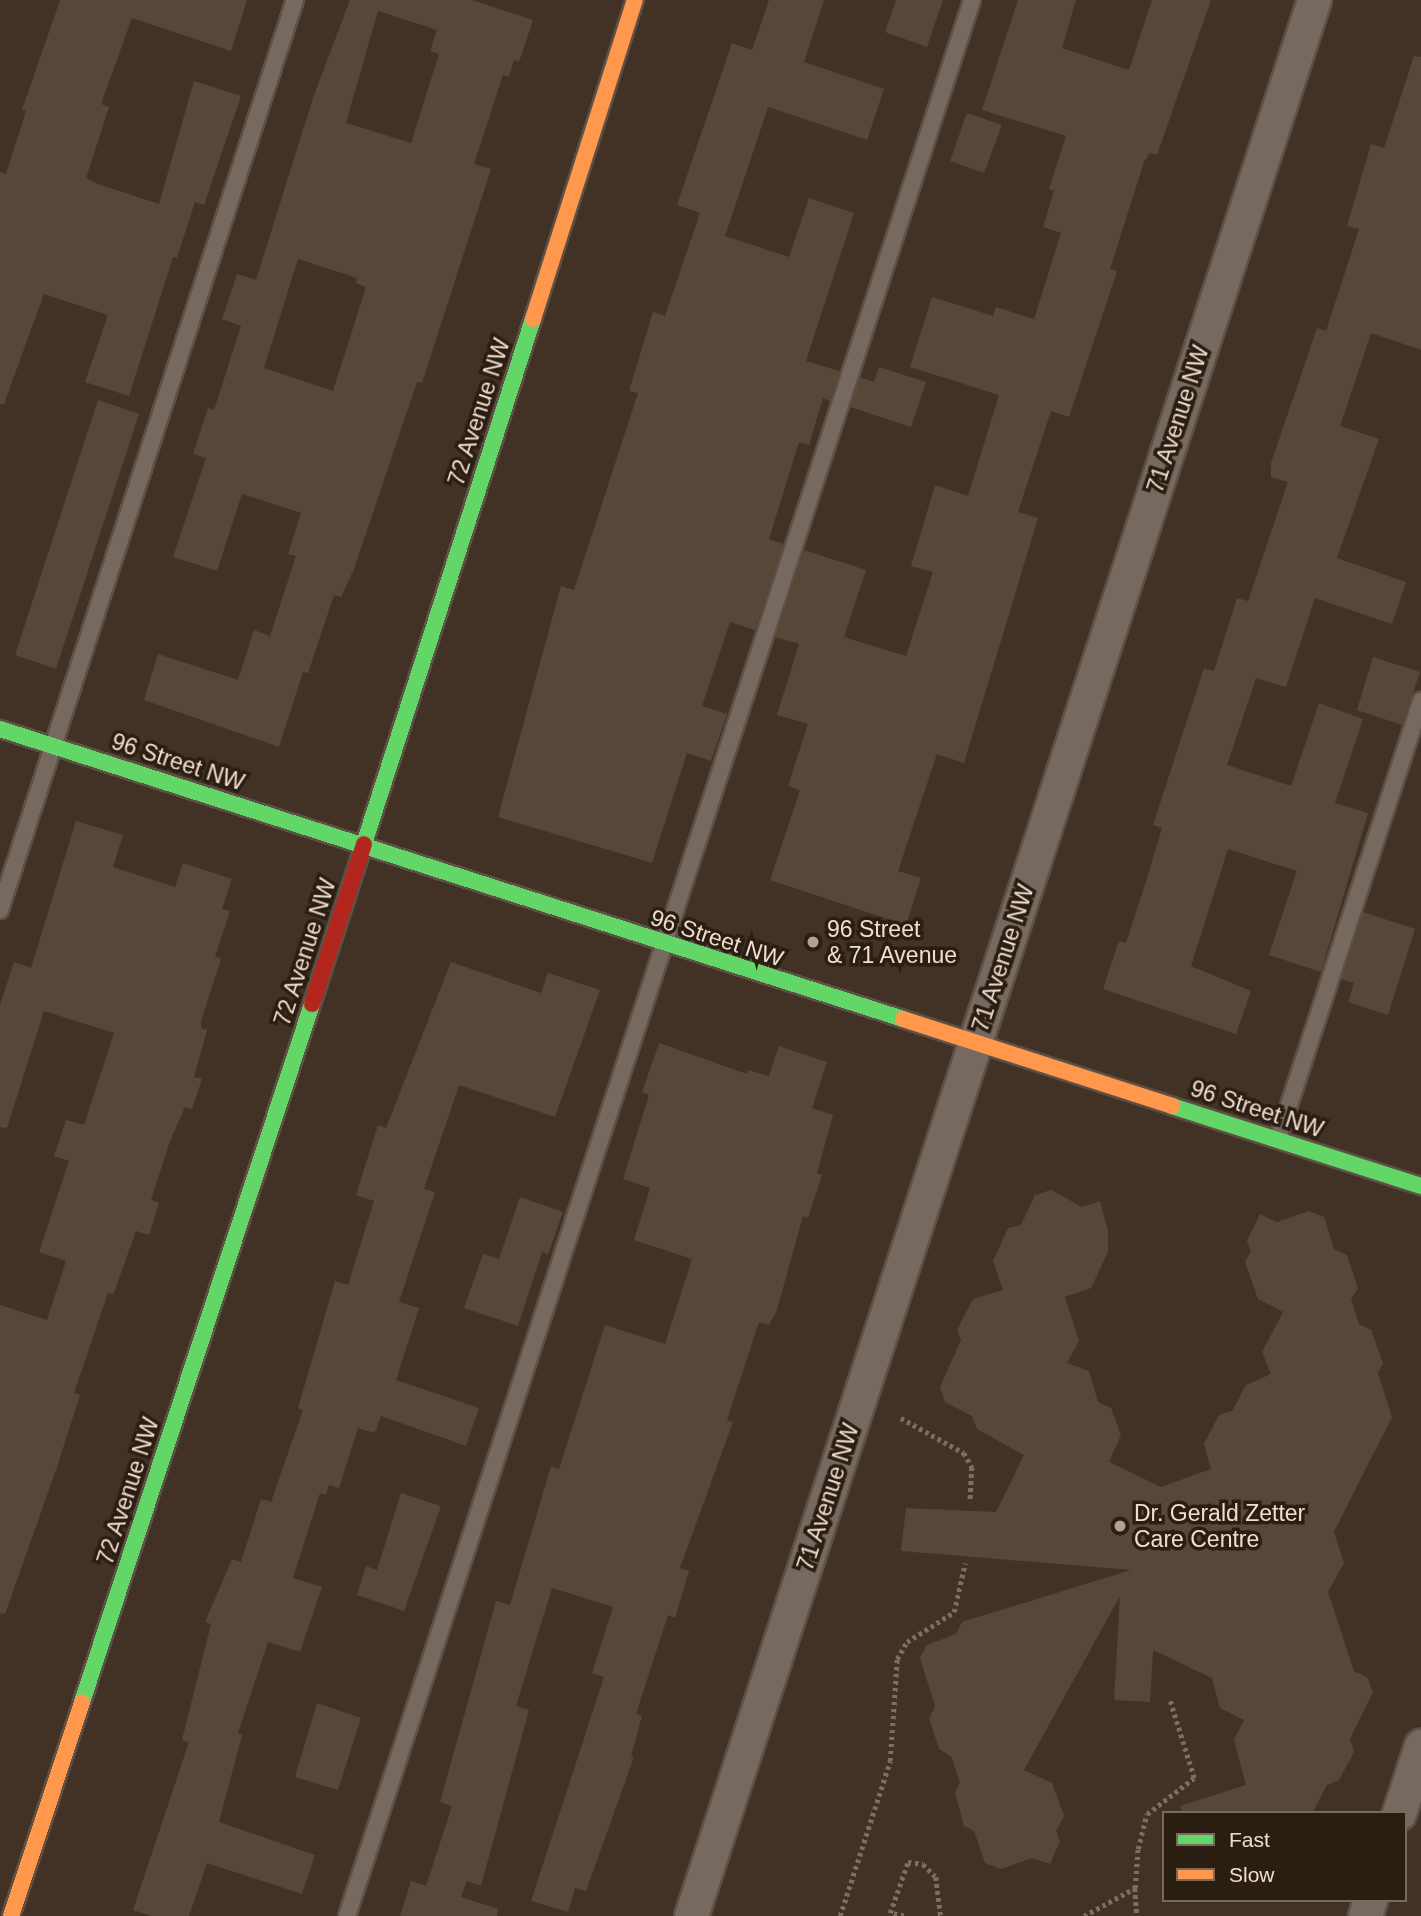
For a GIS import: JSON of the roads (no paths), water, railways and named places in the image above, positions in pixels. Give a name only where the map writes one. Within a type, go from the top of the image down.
[{"type":"street","name":"72 Avenue NW","points":[[11,1916],[364,845],[635,0]]},
{"type":"street","name":"71 Avenue NW","points":[[691,1916],[1314,0]]},
{"type":"street","name":"96 Street NW","points":[[0,729],[364,845],[663,946],[1421,1186]]},
{"type":"street","points":[[1400,1811],[1421,1746]]},
{"type":"lane","points":[[0,910],[295,0]]},
{"type":"lane","points":[[347,1916],[972,0]]},
{"type":"lane","points":[[1278,1139],[1421,701]]},
{"type":"place","name":"96 Street & 71 Avenue","points":[[813,942]]},
{"type":"place","name":"Dr. Gerald Zetter Care Centre","points":[[1120,1526]]}]
